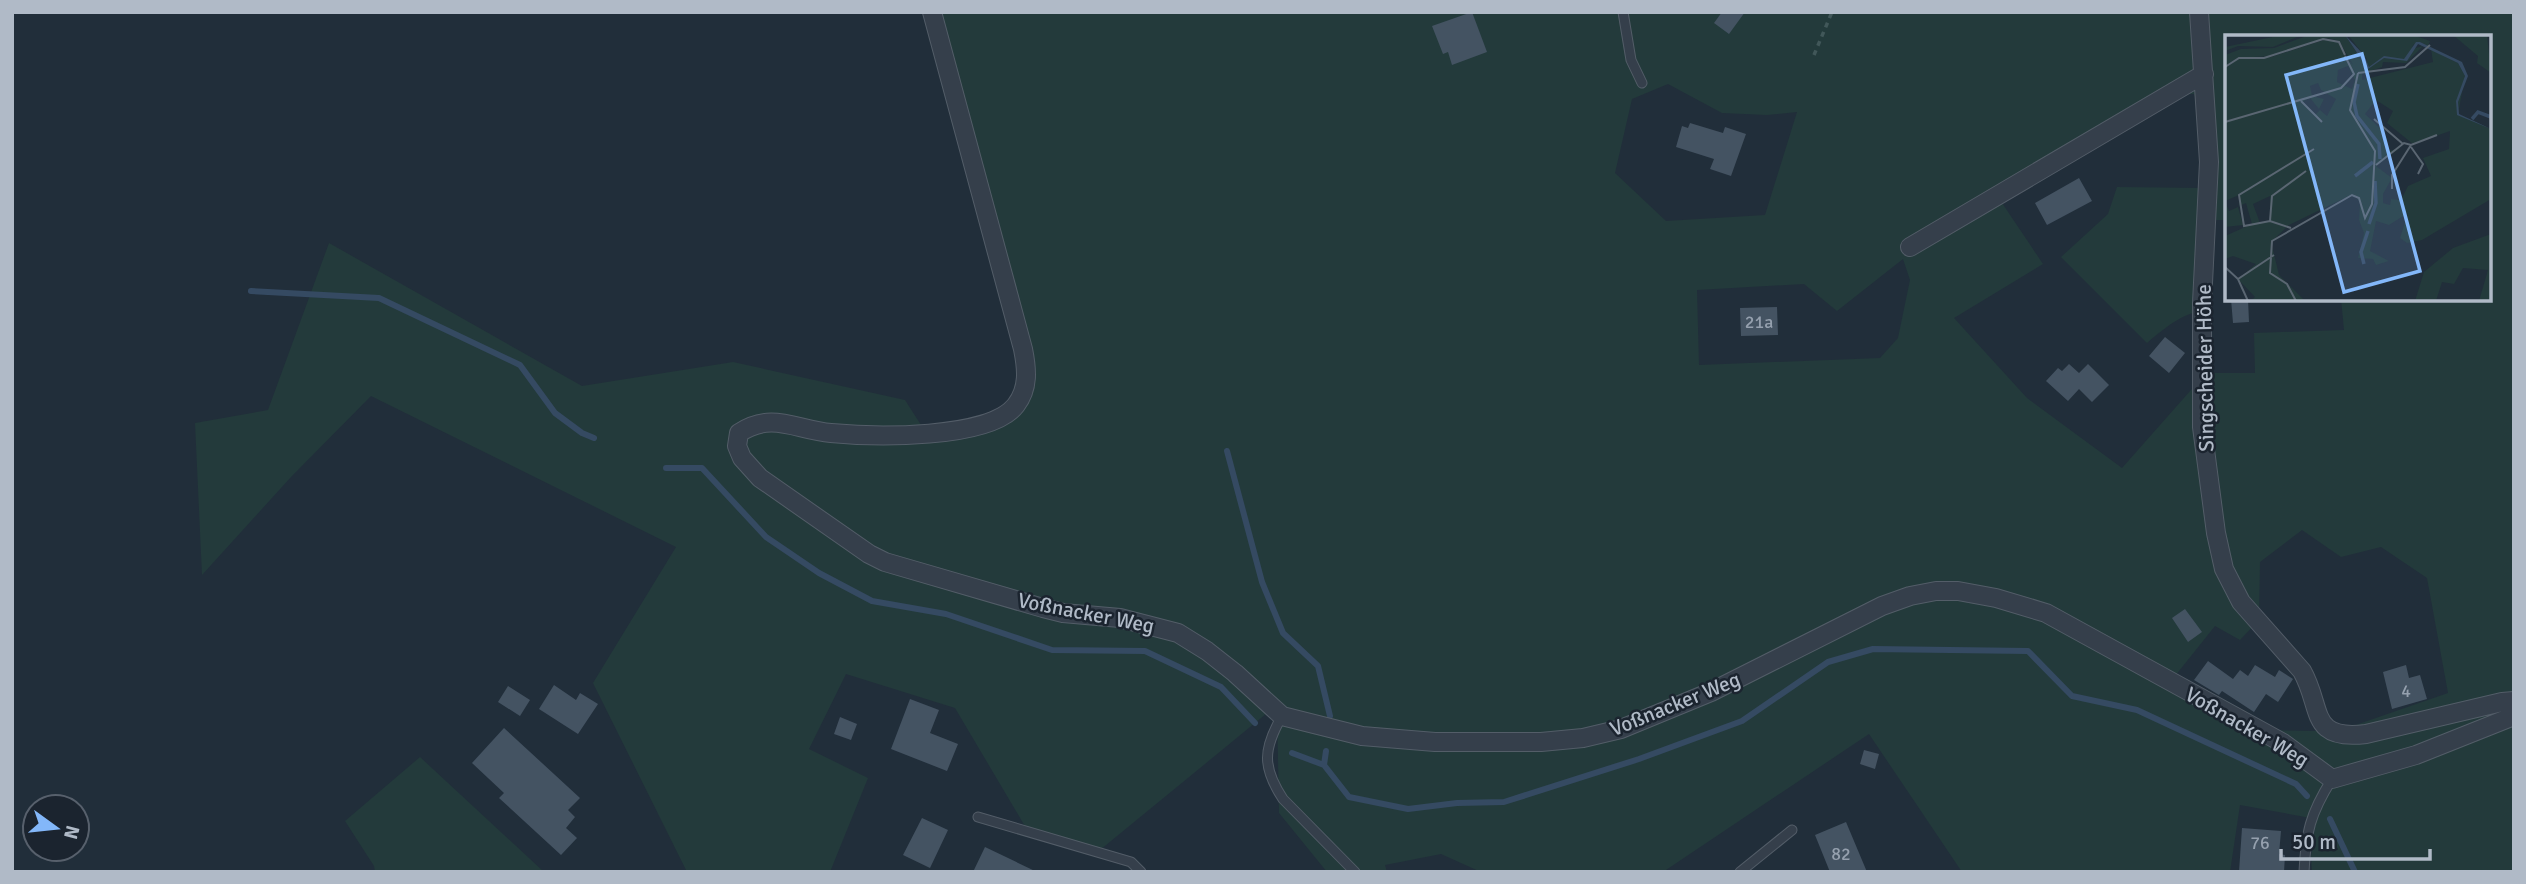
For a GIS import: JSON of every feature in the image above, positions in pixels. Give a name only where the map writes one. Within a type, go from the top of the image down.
[{"type":"street","name":"Voßnacker Weg","points":[[932,12],[1023,349],[1026,379],[1023,393],[1015,406],[999,419],[972,428],[943,432],[832,433],[778,422],[762,422],[739,433],[737,446],[741,458],[760,478],[844,538],[877,558],[1043,608],[1120,618],[1178,633],[1225,665],[1262,695],[1282,716],[1362,736],[1398,740],[1541,742],[1584,738],[1621,729],[1684,705],[1882,606],[1910,596],[1936,591],[1958,591],[1996,598],[2046,613],[2283,743],[2332,779],[2416,755],[2514,716]]},
{"type":"street","name":"Singscheider Höhe","points":[[2199,12],[2209,162],[2202,303],[2202,427],[2216,533],[2229,580],[2248,612],[2302,671],[2320,721],[2334,733],[2349,736],[2366,734],[2514,701]]},
{"type":"street","points":[[1910,247],[2204,75]]},
{"type":"lane","points":[[1623,12],[1631,60],[1642,83]]},
{"type":"lane","points":[[1282,716],[1270,737],[1267,753],[1267,769],[1274,785],[1283,799],[1355,872]]},
{"type":"lane","name":"Voßnacker Weg","points":[[2304,872],[2306,835],[2314,809],[2332,779]]},
{"type":"lane","points":[[978,817],[1131,862],[1141,872]]},
{"type":"lane","points":[[1740,872],[1792,830]]},
{"type":"path","points":[[1814,55],[1832,12]]},
{"type":"green space","points":[[937,12],[2514,12],[2514,709],[2430,740],[2426,753],[2514,725],[2514,872],[2312,872],[2311,857],[2316,819],[2240,805],[2230,872],[1962,872],[1869,734],[1663,872],[1481,872],[1441,854],[1385,865],[1387,872],[1327,872],[1279,813],[1277,705],[1100,850],[1026,828],[955,708],[846,674],[809,749],[868,778],[830,872],[687,872],[593,683],[676,547],[371,396],[291,477],[202,575],[195,423],[268,410],[329,243],[582,386],[733,362],[905,400],[930,439],[1003,425],[1032,378]],"holes":[[[1668,84],[1722,113],[1767,115],[1797,112],[1765,215],[1666,221],[1615,173],[1632,99]],[[1903,259],[1910,280],[1898,338],[1880,358],[1699,365],[1697,290],[1804,284],[1837,311]],[[2302,530],[2341,557],[2381,547],[2427,578],[2448,693],[2347,728],[2313,731],[2264,730],[2171,681],[2215,626],[2240,640],[2259,620],[2260,562]]]},
{"type":"green space","points":[[420,757],[544,872],[375,872],[374,866],[345,821]]},
{"type":"building","points":[[1472,12],[1487,52],[1452,65],[1448,52],[1443,54],[1432,26]]},
{"type":"building","points":[[1722,12],[1745,12],[1729,34],[1714,23]]},
{"type":"building","points":[[1690,123],[1723,133],[1725,127],[1746,134],[1731,176],[1710,169],[1714,159],[1676,147],[1682,126],[1688,128]]},
{"type":"building","points":[[2079,178],[2092,201],[2047,225],[2035,203]]},
{"type":"building","points":[[2231,301],[2248,301],[2249,322],[2233,323]]},
{"type":"building","points":[[1777,307],[1778,335],[1741,336],[1740,308]]},
{"type":"building","points":[[2165,337],[2185,353],[2169,373],[2149,356]]},
{"type":"building","points":[[2069,364],[2079,373],[2088,364],[2109,385],[2092,402],[2079,389],[2068,401],[2046,381],[2058,368],[2062,371]]},
{"type":"building","points":[[2185,609],[2202,632],[2188,642],[2172,618]]},
{"type":"building","points":[[2208,661],[2233,679],[2240,670],[2248,676],[2255,665],[2275,677],[2279,670],[2293,679],[2278,702],[2266,694],[2254,712],[2222,691],[2219,695],[2194,680]]},
{"type":"building","points":[[2406,665],[2409,678],[2420,675],[2427,699],[2392,709],[2383,672]]},
{"type":"building","points":[[554,685],[576,700],[580,693],[598,704],[578,734],[539,709]]},
{"type":"building","points":[[508,686],[530,700],[520,716],[498,702]]},
{"type":"building","points":[[910,699],[939,710],[930,733],[958,744],[947,771],[891,749]]},
{"type":"building","points":[[840,717],[857,724],[851,740],[834,734]]},
{"type":"building","points":[[504,728],[580,798],[568,810],[575,817],[566,828],[577,838],[561,855],[499,798],[504,793],[472,763]]},
{"type":"building","points":[[1864,750],[1879,754],[1875,769],[1860,764]]},
{"type":"building","points":[[922,818],[948,830],[930,868],[903,855]]},
{"type":"building","points":[[1846,822],[1867,872],[1830,872],[1815,835]]},
{"type":"building","points":[[2242,828],[2281,831],[2279,854],[2285,855],[2284,872],[2239,872]]},
{"type":"building","points":[[985,847],[1037,872],[973,872]]},
{"type":"waterway","points":[[251,291],[379,298],[520,365],[555,413],[582,433],[594,438]]},
{"type":"waterway","points":[[1227,451],[1262,582],[1283,633],[1318,666],[1330,716]]},
{"type":"waterway","points":[[666,468],[702,468],[766,537],[819,573],[872,601],[946,614],[1052,650],[1145,651],[1221,687],[1255,723]]},
{"type":"waterway","points":[[1292,753],[1324,765],[1349,797],[1408,809],[1457,803],[1504,802],[1639,759],[1742,721],[1828,662],[1873,649],[2028,651],[2072,696],[2137,710],[2296,784],[2307,796]]},
{"type":"waterway","points":[[1324,765],[1326,751]]},
{"type":"waterway","points":[[2330,819],[2355,872]]}]
